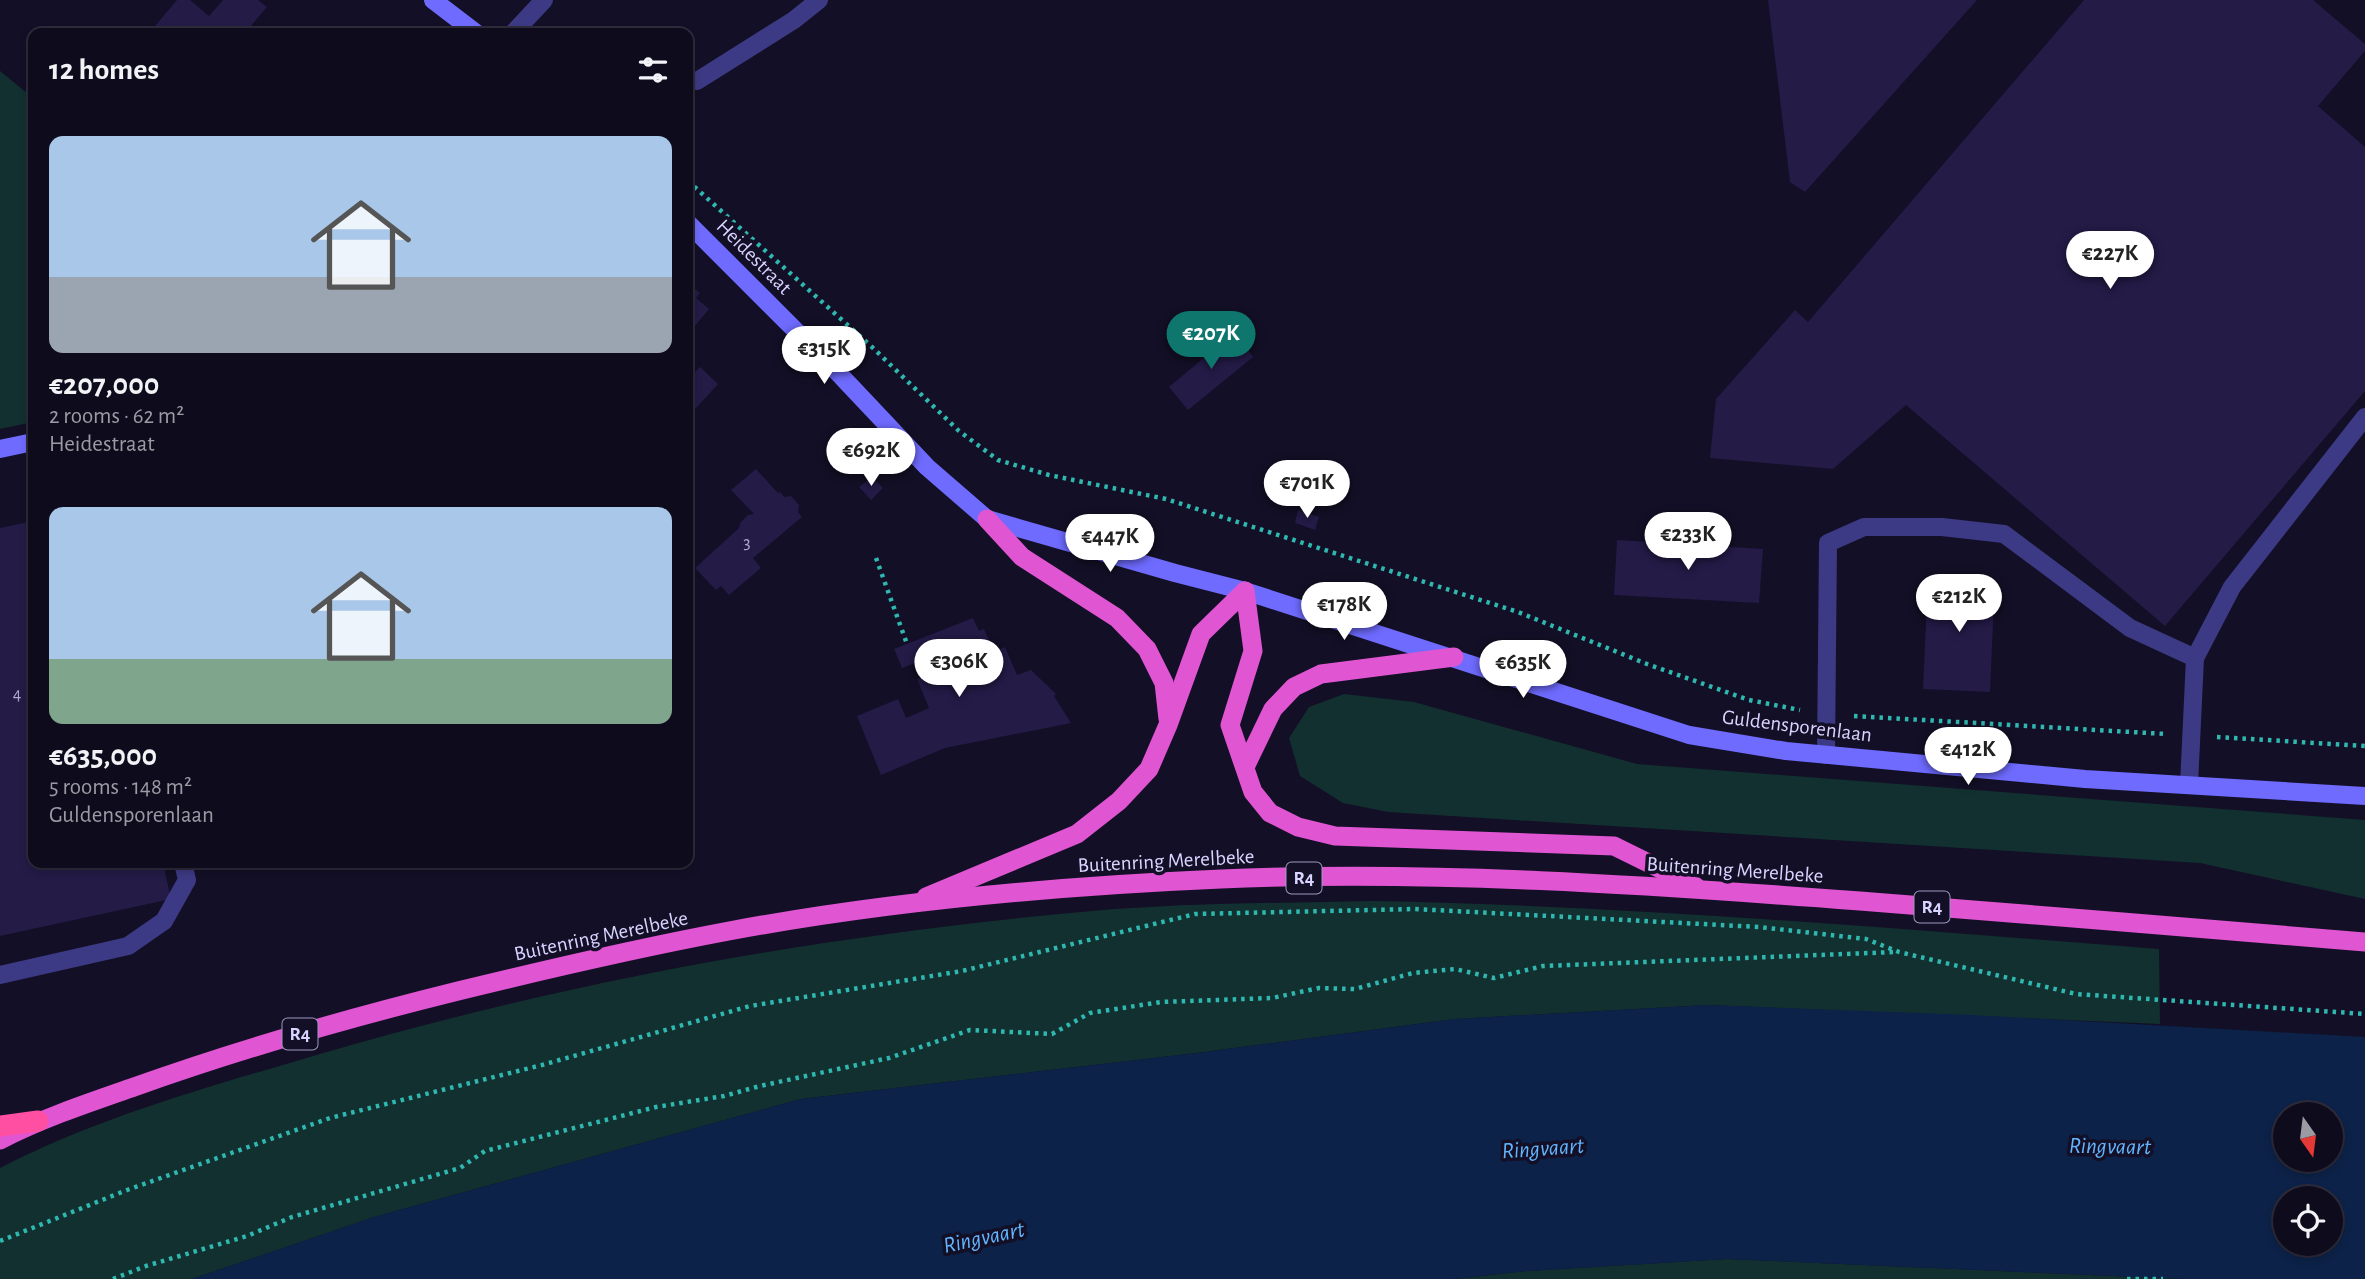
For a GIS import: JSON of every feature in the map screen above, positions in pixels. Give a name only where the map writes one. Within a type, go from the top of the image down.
[{"type":"highway","points":[[987,519],[1022,557],[1117,618],[1147,649],[1164,683],[1168,725]]},
{"type":"highway","points":[[905,905],[1077,834],[1119,802],[1149,769],[1201,634],[1245,591]]},
{"type":"highway","points":[[1245,591],[1253,651],[1230,725],[1253,793],[1270,813],[1298,827],[1335,836],[1614,846],[1703,889]]},
{"type":"highway","points":[[1245,767],[1273,709],[1294,687],[1321,674],[1454,657]]},
{"type":"highway","name":"Buitenring Merelbeke","points":[[0,1140],[38,1121],[193,1066],[384,1009],[568,965],[733,930],[905,905],[1093,886],[1225,879],[1512,879],[1703,889],[2365,942]]},
{"type":"highway","points":[[0,1126],[38,1121]]},
{"type":"main road","points":[[433,0],[469,28]]},
{"type":"main road","name":"Heidestraat","points":[[693,228],[842,377],[927,467],[987,519],[1245,591]]},
{"type":"main road","points":[[0,449],[28,443]]},
{"type":"main road","name":"Guldensporenlaan","points":[[1245,591],[1689,735],[1786,751],[2085,779],[2365,796]]},
{"type":"lane","points":[[518,28],[544,0]]},
{"type":"lane","points":[[696,81],[794,20],[818,0]]},
{"type":"lane","points":[[2189,785],[2195,658],[2232,587],[2365,417]]},
{"type":"lane","points":[[1826,755],[1828,543],[1864,527],[1942,527],[2004,534],[2130,628],[2195,658]]},
{"type":"lane","points":[[0,975],[128,946],[164,921],[187,880],[184,868]]},
{"type":"path","points":[[693,185],[872,347],[959,431],[999,460],[1049,475],[1166,499],[1518,612],[1647,664],[1749,700],[1825,714],[2365,746]]},
{"type":"path","points":[[876,558],[908,644]]},
{"type":"path","points":[[0,1241],[127,1190],[330,1118],[542,1065],[750,1006],[962,971],[1195,914],[1415,909],[1759,927],[1866,939],[1899,952],[2076,994],[2365,1014]]},
{"type":"path","points":[[113,1279],[146,1266],[247,1236],[292,1217],[460,1168],[485,1151],[656,1107],[724,1096],[888,1058],[970,1030],[1052,1034],[1090,1013],[1114,1009],[1161,1002],[1272,998],[1319,988],[1355,989],[1413,973],[1455,969],[1494,978],[1543,965],[1899,952]]},
{"type":"path","points":[[2127,1279],[2164,1279]]},
{"type":"green space","points":[[0,71],[28,94],[28,423],[0,429]]},
{"type":"green space","points":[[1344,694],[1414,702],[1637,764],[2365,820],[2365,899],[2200,863],[1388,812],[1343,803],[1300,776],[1289,738],[1309,707]]},
{"type":"green space","points":[[1375,901],[1669,913],[2159,949],[2160,1024],[1708,1005],[1455,1019],[1197,1053],[801,1099],[374,1217],[192,1279],[0,1279],[0,1168],[77,1133],[198,1090],[415,1028],[606,982],[703,963],[896,933],[1127,908]]},
{"type":"green space","points":[[1727,1259],[2183,1279],[1455,1279],[1527,1271]]},
{"type":"water","name":"Ringvaart","points":[[1708,1005],[1972,1015],[2365,1037],[2365,1279],[2183,1279],[1727,1259],[1527,1271],[1455,1279],[192,1279],[374,1217],[801,1099],[1197,1053],[1455,1019]]},
{"type":"building","points":[[177,0],[190,0],[209,16],[223,0],[258,0],[267,7],[249,28],[153,28]]},
{"type":"building","points":[[1768,0],[1977,0],[1805,192],[1790,182]]},
{"type":"building","points":[[2084,0],[2313,0],[2365,44],[2365,51],[2318,106],[2365,147],[2365,391],[2165,626],[1906,405],[1833,469],[1710,458],[1716,399],[1795,310],[1808,322]]},
{"type":"building","points":[[693,287],[700,293],[696,298],[709,309],[693,328]]},
{"type":"building","points":[[1235,332],[1253,357],[1188,410],[1169,387]]},
{"type":"building","points":[[700,367],[718,384],[693,412],[693,374]]},
{"type":"building","points":[[756,469],[778,493],[784,497],[791,496],[799,505],[798,512],[802,517],[753,558],[761,568],[729,595],[721,586],[716,590],[695,568],[739,528],[748,515],[754,514],[731,490]]},
{"type":"building","points":[[872,477],[883,488],[871,500],[859,487]]},
{"type":"building","points":[[1298,510],[1319,517],[1315,530],[1295,523]]},
{"type":"building","points":[[28,522],[28,868],[164,868],[171,899],[0,936],[0,528]]},
{"type":"building","points":[[1617,540],[1763,549],[1759,603],[1614,595]]},
{"type":"building","points":[[1928,577],[1995,579],[1990,692],[1923,689]]},
{"type":"building","points":[[973,618],[979,631],[984,629],[994,652],[1005,647],[1017,675],[1031,670],[1056,694],[1054,696],[1071,723],[945,748],[881,775],[857,716],[898,699],[906,718],[929,708],[917,679],[923,677],[917,662],[902,668],[894,649]]}]
